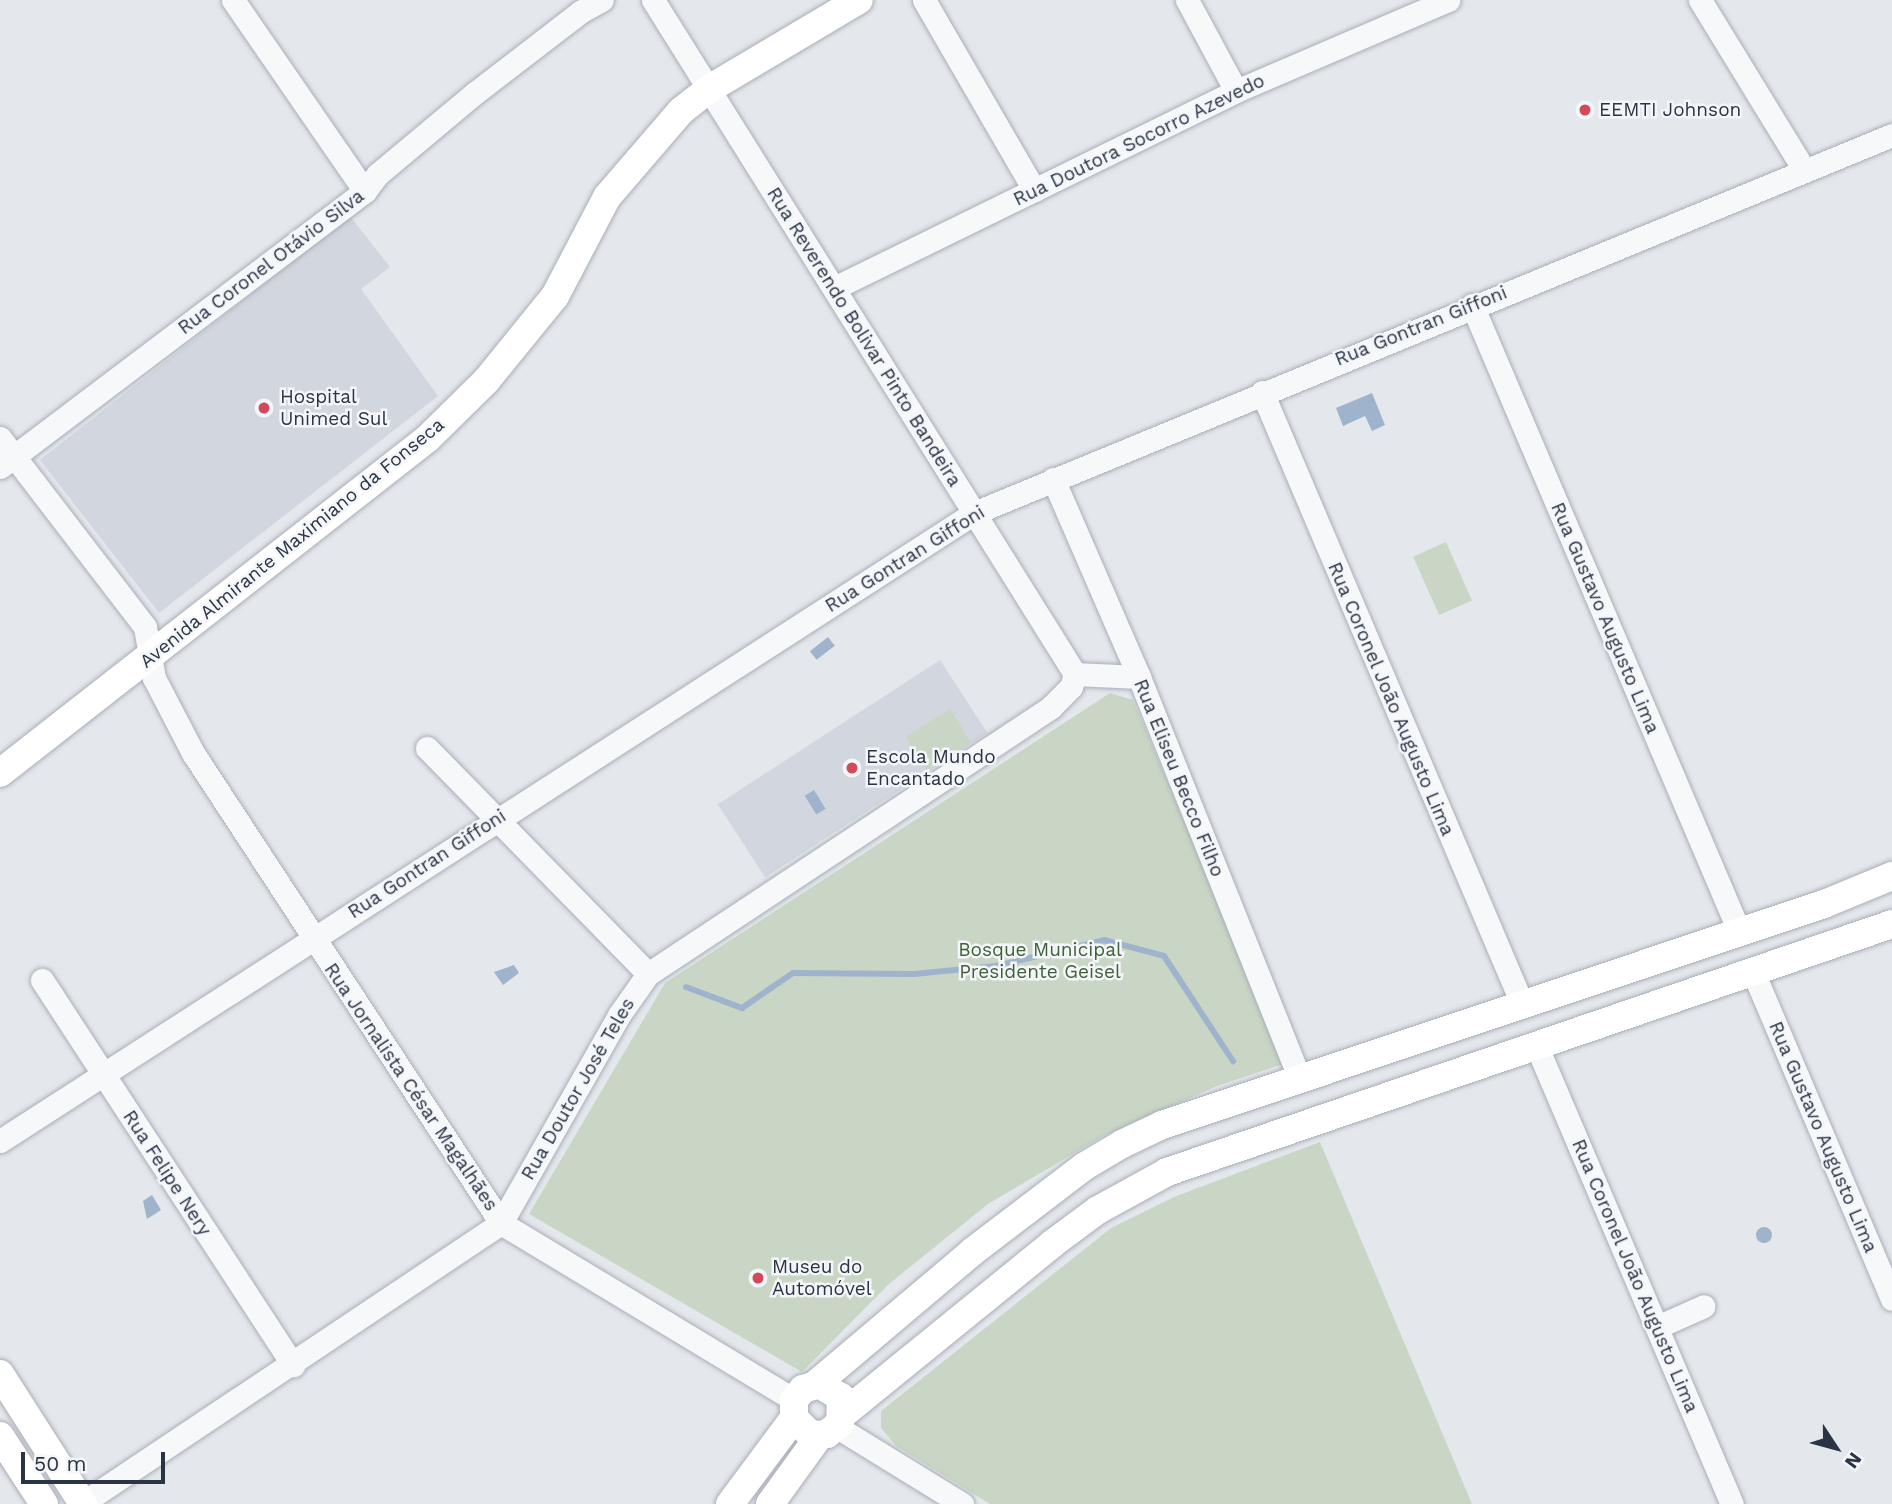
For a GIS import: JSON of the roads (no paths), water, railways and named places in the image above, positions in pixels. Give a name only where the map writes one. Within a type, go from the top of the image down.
[{"type":"main road","name":"Avenida Almirante Maximiano da Fonseca","points":[[0,773],[427,439],[486,381],[555,296],[607,197],[635,159],[709,89],[859,0]]},
{"type":"main road","points":[[730,1504],[801,1401],[869,1335],[1086,1166],[1162,1125],[1410,1045],[1892,876]]},
{"type":"main road","points":[[770,1504],[833,1425],[1098,1210],[1167,1172],[1330,1114],[1754,974],[1892,924]]},
{"type":"main road","points":[[1410,1045],[1425,1084]]},
{"type":"main road","points":[[1310,1076],[1330,1114]]},
{"type":"main road","points":[[0,1374],[82,1504]]},
{"type":"main road","points":[[801,1401],[835,1390],[833,1425]]},
{"type":"main road","points":[[801,1401],[804,1431],[833,1425]]},
{"type":"main road","points":[[0,1436],[44,1504]]},
{"type":"street","points":[[233,0],[366,191]]},
{"type":"street","name":"Rua Coronel Otávio Silva","points":[[5,454],[366,191],[378,174],[475,93],[580,12],[602,0]]},
{"type":"street","name":"Rua Reverendo Bolivar Pinto Bandeira","points":[[653,0],[974,513],[1070,660],[1075,674]]},
{"type":"street","points":[[924,0],[1034,190]]},
{"type":"street","points":[[1187,0],[1236,91]]},
{"type":"street","name":"Rua Doutora Socorro Azevedo","points":[[834,288],[1236,91],[1448,0]]},
{"type":"street","points":[[1700,0],[1803,168]]},
{"type":"street","name":"Rua Gontran Giffoni","points":[[0,1141],[495,819],[974,513],[1803,168],[1891,139]]},
{"type":"street","name":"Rua Gustavo Augusto Lima","points":[[1472,305],[1739,930]]},
{"type":"street","name":"Rua Coronel João Augusto Lima","points":[[1262,391],[1524,1006]]},
{"type":"street","name":"Rua Jornalista César Magalhães","points":[[5,454],[145,627],[148,658],[172,718],[313,939],[501,1223],[801,1401]]},
{"type":"street","name":"Rua Eliseu Becco Filho","points":[[1053,479],[1310,1076]]},
{"type":"street","points":[[1075,674],[1139,677]]},
{"type":"street","name":"Rua Doutor José Teles","points":[[82,1504],[501,1223],[619,1015],[648,974],[1051,707],[1071,687],[1075,674]]},
{"type":"street","points":[[427,748],[648,974]]},
{"type":"street","name":"Rua Gustavo Augusto Lima","points":[[1754,974],[1892,1300]]},
{"type":"street","name":"Rua Felipe Nery","points":[[42,981],[293,1365]]},
{"type":"street","name":"Rua Coronel João Augusto Lima","points":[[1537,1047],[1732,1504]]},
{"type":"street","points":[[1657,1327],[1704,1306]]},
{"type":"street","points":[[833,1425],[962,1504]]},
{"type":"water","points":[[1372,393],[1385,425],[1372,431],[1365,416],[1343,426],[1336,408]]},
{"type":"water","points":[[828,637],[835,646],[817,660],[810,651]]},
{"type":"water","points":[[814,790],[826,809],[816,814],[805,796]]},
{"type":"water","points":[[514,965],[519,973],[503,985],[494,972]]},
{"type":"water","points":[[152,1195],[161,1210],[147,1219],[143,1201]]},
{"type":"water","points":[[1764,1227],[1770,1229],[1770,1241],[1764,1243],[1758,1241],[1756,1235],[1758,1229]]},
{"type":"waterway","points":[[686,987],[742,1008],[793,973],[914,974],[996,966],[1104,940],[1164,956],[1233,1061]]},
{"type":"place","name":"EEMTI Johnson","points":[[1585,110]]},
{"type":"place","name":"Hospital Unimed Sul","points":[[264,408]]},
{"type":"place","name":"Escola Mundo Encantado","points":[[852,768]]},
{"type":"place","name":"Museu do Automóvel","points":[[758,1278]]},
{"type":"park label","name":"Bosque Municipal Presidente Geisel","points":[[1040,961]]}]
